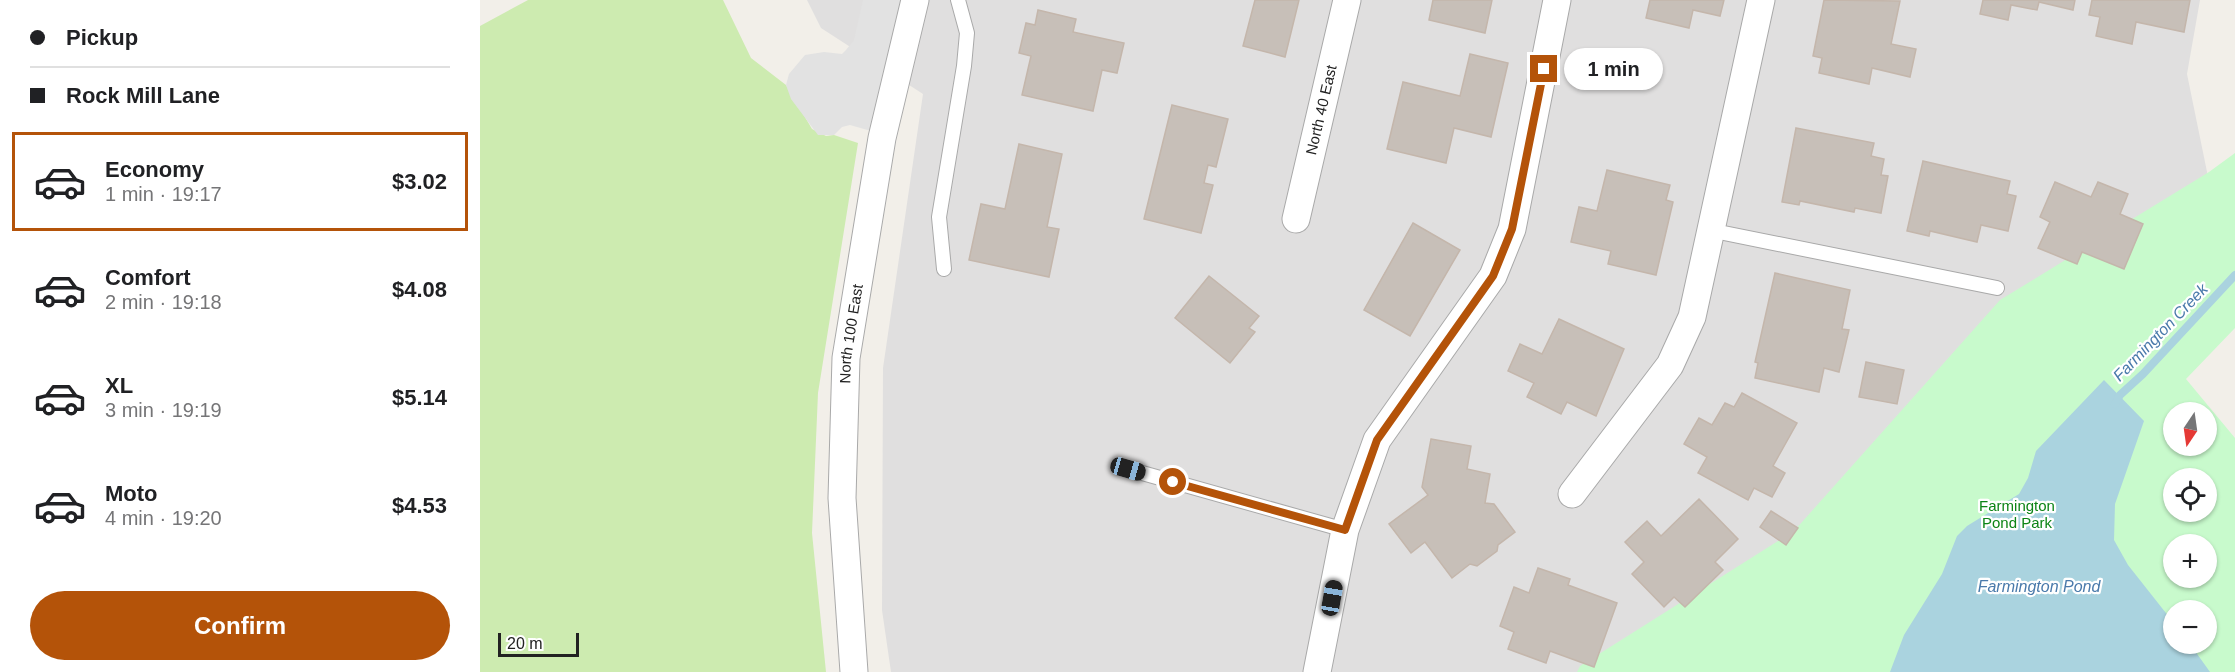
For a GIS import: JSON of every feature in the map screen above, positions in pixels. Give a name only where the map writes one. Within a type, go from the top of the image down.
[{"type":"street","name":"North 100 East","points":[[854,672],[842,498],[846,358],[882,138],[915,0]]},
{"type":"street","name":"North 40 East","points":[[1296,219],[1347,0]]},
{"type":"street","points":[[1317,672],[1345,530],[1377,440],[1493,276],[1512,229],[1557,0]]},
{"type":"street","points":[[1572,494],[1670,365],[1692,317],[1709,230],[1761,0]]},
{"type":"lane","points":[[944,268],[939,216],[964,66],[967,33],[957,0]]},
{"type":"lane","points":[[1709,230],[1997,288]]},
{"type":"lane","points":[[1128,469],[1345,530]]},
{"type":"shaded area","points":[[807,0],[2200,0],[2187,74],[2214,206],[1699,672],[891,672],[882,610],[883,368],[923,94],[821,28]]},
{"type":"shaded area","points":[[863,0],[915,0],[871,131],[850,125],[842,127],[834,135],[818,135],[791,99],[786,85],[789,74],[805,55],[824,52],[842,54],[854,40]]},
{"type":"green space","points":[[528,0],[723,0],[751,58],[786,85],[812,129],[826,136],[834,135],[858,143],[818,393],[812,533],[826,672],[480,672],[480,26]]},
{"type":"green space","name":"Farmington Pond Park","points":[[2235,153],[2235,328],[2186,379],[2205,402],[2163,402],[2163,456],[2217,456],[2217,416],[2235,438],[2235,672],[1577,672],[1580,666],[1794,531],[2000,300],[2209,172]]},
{"type":"water","name":"Farmington Pond","points":[[2104,380],[2144,421],[2115,504],[2114,540],[2128,565],[2163,609],[2163,654],[2197,654],[2210,672],[1890,672],[1904,635],[1942,574],[1957,536],[1967,526],[2019,494],[2028,478],[2036,451]]},
{"type":"building","points":[[1255,0],[1299,0],[1285,57],[1243,46]]},
{"type":"building","points":[[1433,0],[1492,0],[1485,33],[1429,20]]},
{"type":"building","points":[[1650,0],[1724,0],[1720,16],[1693,10],[1689,28],[1646,18]]},
{"type":"building","points":[[1824,0],[1900,1],[1891,44],[1916,49],[1910,77],[1872,68],[1869,84],[1819,73],[1822,58],[1813,56]]},
{"type":"building","points":[[1983,0],[2075,0],[2073,10],[2039,2],[2037,10],[2011,5],[2008,20],[1980,14]]},
{"type":"building","points":[[2092,0],[2190,0],[2184,32],[2136,22],[2132,44],[2096,36],[2100,17],[2089,15]]},
{"type":"building","points":[[1038,10],[1076,19],[1073,32],[1124,43],[1117,73],[1102,70],[1093,111],[1022,95],[1031,56],[1019,53],[1026,23],[1035,25]]},
{"type":"building","points":[[1470,54],[1508,63],[1491,137],[1454,128],[1446,163],[1387,149],[1403,82],[1460,96]]},
{"type":"building","points":[[1172,105],[1228,119],[1216,167],[1208,165],[1204,183],[1213,185],[1201,233],[1144,219]]},
{"type":"building","points":[[1796,128],[1874,143],[1871,156],[1884,159],[1881,175],[1888,176],[1881,213],[1855,208],[1854,212],[1800,201],[1799,205],[1782,202]]},
{"type":"building","points":[[1019,144],[1062,154],[1047,227],[1059,229],[1049,277],[969,260],[981,204],[1005,209]]},
{"type":"building","points":[[1923,161],[2010,181],[2007,194],[2016,196],[2008,231],[1981,225],[1977,242],[1930,231],[1929,236],[1907,231]]},
{"type":"building","points":[[1607,170],[1670,185],[1666,200],[1673,202],[1656,275],[1608,264],[1611,251],[1571,242],[1579,207],[1597,211]]},
{"type":"building","points":[[2055,182],[2091,197],[2098,182],[2128,194],[2120,214],[2143,224],[2124,269],[2082,252],[2077,264],[2038,248],[2050,222],[2040,217]]},
{"type":"building","points":[[1413,223],[1460,250],[1410,336],[1364,310]]},
{"type":"building","points":[[1775,273],[1850,290],[1842,329],[1849,330],[1839,372],[1824,368],[1819,392],[1755,378],[1758,363],[1755,362]]},
{"type":"building","points":[[1209,276],[1259,316],[1249,328],[1255,332],[1230,363],[1175,318]]},
{"type":"building","points":[[1559,319],[1624,349],[1596,416],[1567,402],[1561,414],[1527,397],[1534,383],[1508,371],[1520,344],[1542,354]]},
{"type":"building","points":[[1866,362],[1904,370],[1897,404],[1859,397]]},
{"type":"building","points":[[1742,393],[1797,423],[1773,466],[1785,473],[1772,497],[1754,488],[1748,500],[1698,473],[1707,457],[1684,444],[1699,418],[1712,425],[1725,403],[1734,407]]},
{"type":"building","points":[[1431,439],[1471,446],[1467,469],[1490,474],[1485,503],[1494,504],[1515,532],[1498,545],[1497,551],[1477,566],[1470,564],[1452,578],[1425,542],[1411,553],[1389,524],[1428,495],[1422,487]]},
{"type":"building","points":[[1699,499],[1738,539],[1715,562],[1723,570],[1685,607],[1674,597],[1664,607],[1632,574],[1644,562],[1625,542],[1647,521],[1661,536]]},
{"type":"building","points":[[1771,511],[1798,528],[1786,545],[1760,527]]},
{"type":"building","points":[[1538,568],[1570,579],[1568,585],[1617,603],[1594,667],[1550,651],[1546,663],[1508,649],[1514,632],[1500,626],[1514,587],[1529,593]]},
{"type":"waterway","name":"Farmington Creek","points":[[2115,404],[2120,395],[2143,374],[2235,275]]},
{"type":"route","points":[[1173,482],[1345,530],[1377,440],[1493,276],[1512,229],[1544,69]]}]
